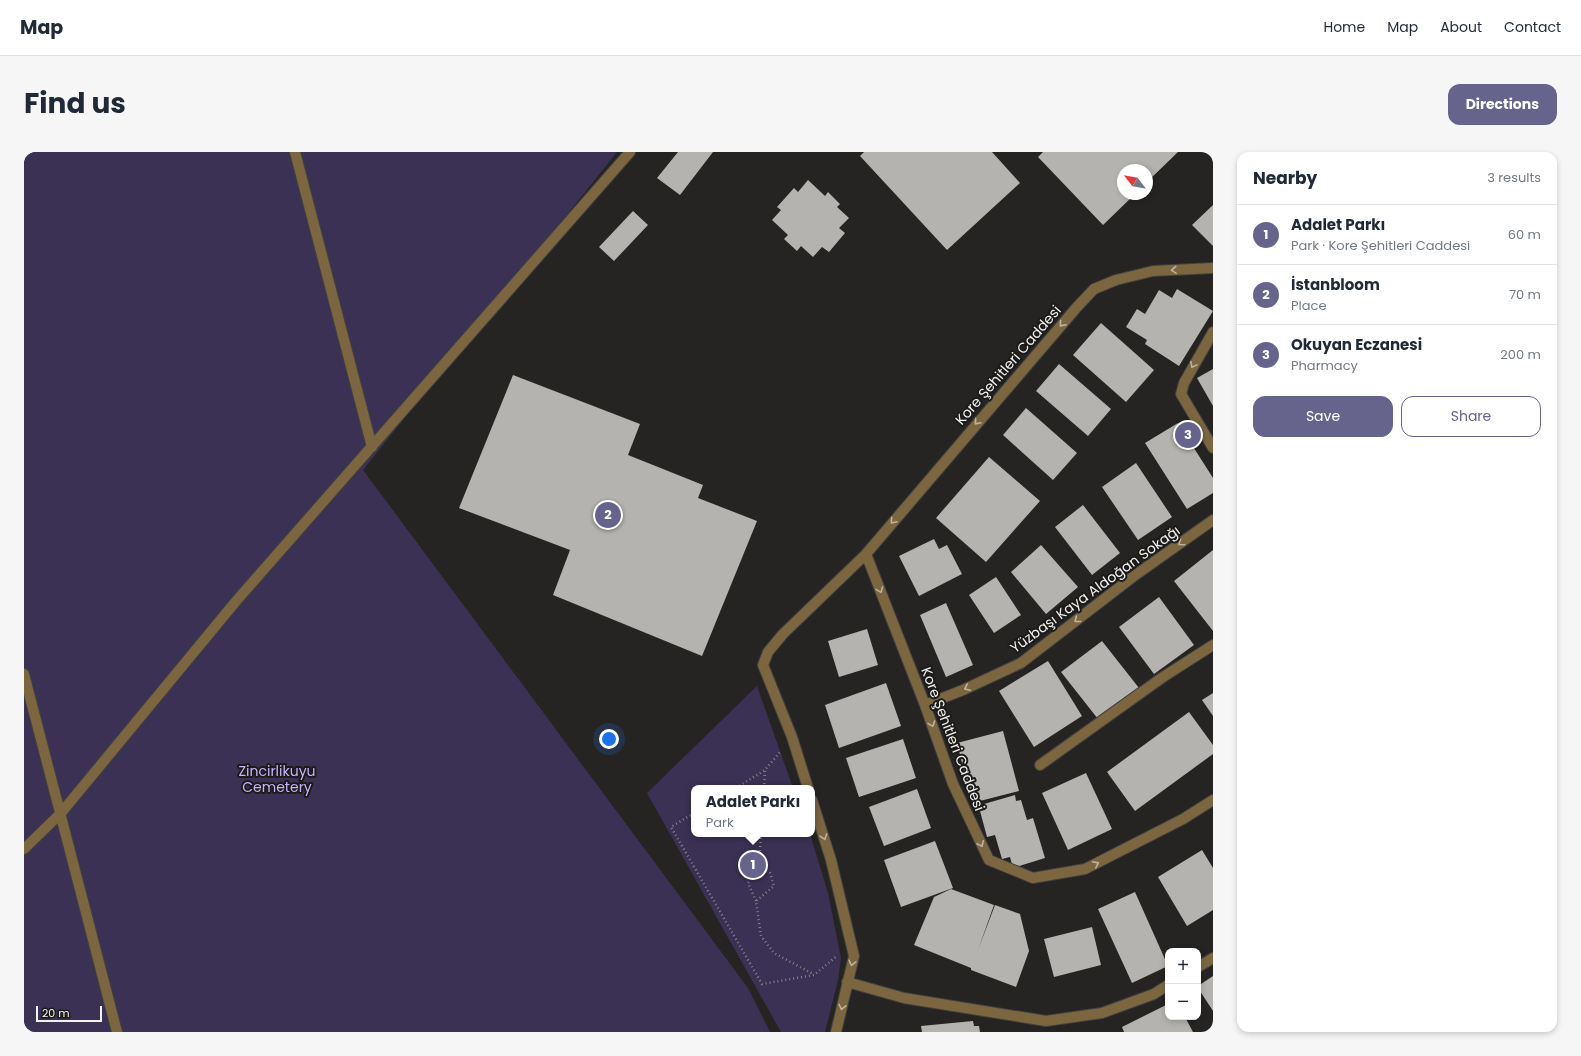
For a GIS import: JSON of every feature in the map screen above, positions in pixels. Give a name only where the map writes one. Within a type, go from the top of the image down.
[{"type":"street","points":[[294,152],[372,447]]},
{"type":"street","points":[[24,849],[61,813],[237,600],[630,152]]},
{"type":"street","name":"Kore Şehitleri Caddesi","points":[[807,785],[792,737],[763,665],[768,652],[783,634],[866,554],[1061,325],[1094,289],[1116,280],[1153,271],[1213,268]]},
{"type":"street","points":[[1213,332],[1184,382],[1181,394],[1213,448]]},
{"type":"street","name":"Yüzbaşı Kaya Aldoğan Sokağı","points":[[925,705],[1021,663],[1134,576],[1213,520]]},
{"type":"street","name":"Kore Şehitleri Caddesi","points":[[866,554],[925,705],[953,784],[989,860],[1033,878],[1085,869],[1183,819],[1213,800]]},
{"type":"street","points":[[1040,765],[1163,677],[1213,645]]},
{"type":"street","points":[[24,674],[117,1032]]},
{"type":"street","points":[[815,809],[831,860],[854,956],[836,1032]]},
{"type":"street","points":[[1201,965],[1213,958]]},
{"type":"street","points":[[848,982],[904,998],[1046,1021],[1102,1013],[1154,994],[1165,987]]},
{"type":"path","points":[[741,785],[765,770],[784,748]]},
{"type":"path","points":[[764,785],[765,770]]},
{"type":"path","points":[[691,816],[671,827],[762,984],[814,975],[840,954]]},
{"type":"path","points":[[761,837],[759,865],[748,883],[756,901],[761,936],[774,953],[814,975]]},
{"type":"path","points":[[756,901],[774,886],[770,873],[759,865]]},
{"type":"green space","name":"Zincirlikuyu Cemetery","points":[[24,152],[617,152],[363,470],[748,988],[770,1032],[24,1032]]},
{"type":"green space","points":[[757,686],[792,785],[691,785],[691,837],[811,837],[828,893],[841,958],[838,980],[825,1032],[781,1032],[647,793]]},
{"type":"building","points":[[678,152],[713,152],[680,195],[657,178]]},
{"type":"building","points":[[864,152],[992,152],[1020,183],[947,250],[860,156]]},
{"type":"building","points":[[1043,152],[1178,152],[1153,176],[1153,164],[1117,164],[1117,200],[1129,200],[1103,225],[1038,157]]},
{"type":"building","points":[[808,180],[825,196],[828,192],[840,204],[837,207],[849,218],[839,228],[845,233],[829,252],[822,247],[813,257],[801,246],[797,251],[784,239],[788,235],[772,220],[781,210],[777,207],[794,188],[798,192]]},
{"type":"building","points":[[1213,205],[1213,246],[1192,225]]},
{"type":"building","points":[[633,211],[648,225],[614,261],[599,247]]},
{"type":"building","points":[[1177,289],[1213,311],[1179,366],[1145,344],[1147,340],[1126,327],[1137,309],[1145,314],[1159,290],[1172,298]]},
{"type":"building","points":[[1101,323],[1154,370],[1126,402],[1073,355]]},
{"type":"building","points":[[1059,364],[1111,409],[1088,436],[1036,391]]},
{"type":"building","points":[[1213,369],[1213,406],[1197,378]]},
{"type":"building","points":[[513,375],[640,424],[628,455],[703,485],[698,498],[757,521],[702,656],[553,595],[570,550],[459,508]]},
{"type":"building","points":[[1026,408],[1077,453],[1053,480],[1003,435]]},
{"type":"building","points":[[1178,423],[1213,478],[1213,493],[1187,509],[1145,443]]},
{"type":"building","points":[[989,457],[1040,501],[986,562],[936,518]]},
{"type":"building","points":[[1136,463],[1172,517],[1138,540],[1102,487]]},
{"type":"building","points":[[1083,505],[1120,553],[1092,575],[1055,527]]},
{"type":"building","points":[[934,539],[939,549],[947,545],[962,574],[919,596],[899,556]]},
{"type":"building","points":[[1041,545],[1078,587],[1046,614],[1011,572]]},
{"type":"building","points":[[1213,550],[1213,631],[1174,581]]},
{"type":"building","points":[[996,577],[1021,615],[994,633],[969,595]]},
{"type":"building","points":[[1159,597],[1194,645],[1154,674],[1119,627]]},
{"type":"building","points":[[946,603],[973,665],[946,677],[920,615]]},
{"type":"building","points":[[867,629],[878,665],[839,677],[828,641]]},
{"type":"building","points":[[1102,641],[1139,688],[1098,719],[1061,672]]},
{"type":"building","points":[[1048,661],[1082,716],[1034,747],[999,691]]},
{"type":"building","points":[[886,683],[901,726],[839,748],[825,705]]},
{"type":"building","points":[[1213,693],[1213,716],[1202,700]]},
{"type":"building","points":[[1189,712],[1213,745],[1213,754],[1135,811],[1107,772]]},
{"type":"building","points":[[1003,731],[1019,791],[972,803],[957,743]]},
{"type":"building","points":[[903,739],[916,778],[859,797],[846,758]]},
{"type":"building","points":[[1086,773],[1112,829],[1068,850],[1042,793]]},
{"type":"building","points":[[917,789],[931,828],[884,846],[869,807]]},
{"type":"building","points":[[1015,795],[1016,801],[1021,800],[1027,820],[1033,818],[1045,858],[1013,868],[1010,857],[1002,859],[995,835],[987,837],[980,811],[985,810],[984,804]]},
{"type":"building","points":[[935,841],[953,888],[901,907],[884,860]]},
{"type":"building","points":[[1202,850],[1213,868],[1213,910],[1187,926],[1158,877]]},
{"type":"building","points":[[951,889],[994,905],[978,950],[995,905],[1020,914],[1029,951],[1016,987],[971,970],[971,968],[914,945],[934,897]]},
{"type":"building","points":[[1135,892],[1165,959],[1165,967],[1132,983],[1098,909]]},
{"type":"building","points":[[1092,927],[1101,965],[1054,977],[1044,939]]},
{"type":"building","points":[[1213,976],[1213,1011],[1201,993],[1201,984]]},
{"type":"building","points":[[1165,1006],[1165,1020],[1187,1020],[1193,1032],[1124,1032],[1122,1027]]},
{"type":"building","points":[[973,1021],[974,1026],[979,1026],[980,1032],[922,1032],[921,1026]]},
{"type":"place","name":"Okuyan Eczanesi","points":[[1188,435]]},
{"type":"place","name":"İstanbloom","points":[[608,515]]},
{"type":"place","name":"Adalet Parkı","points":[[753,865]]}]
